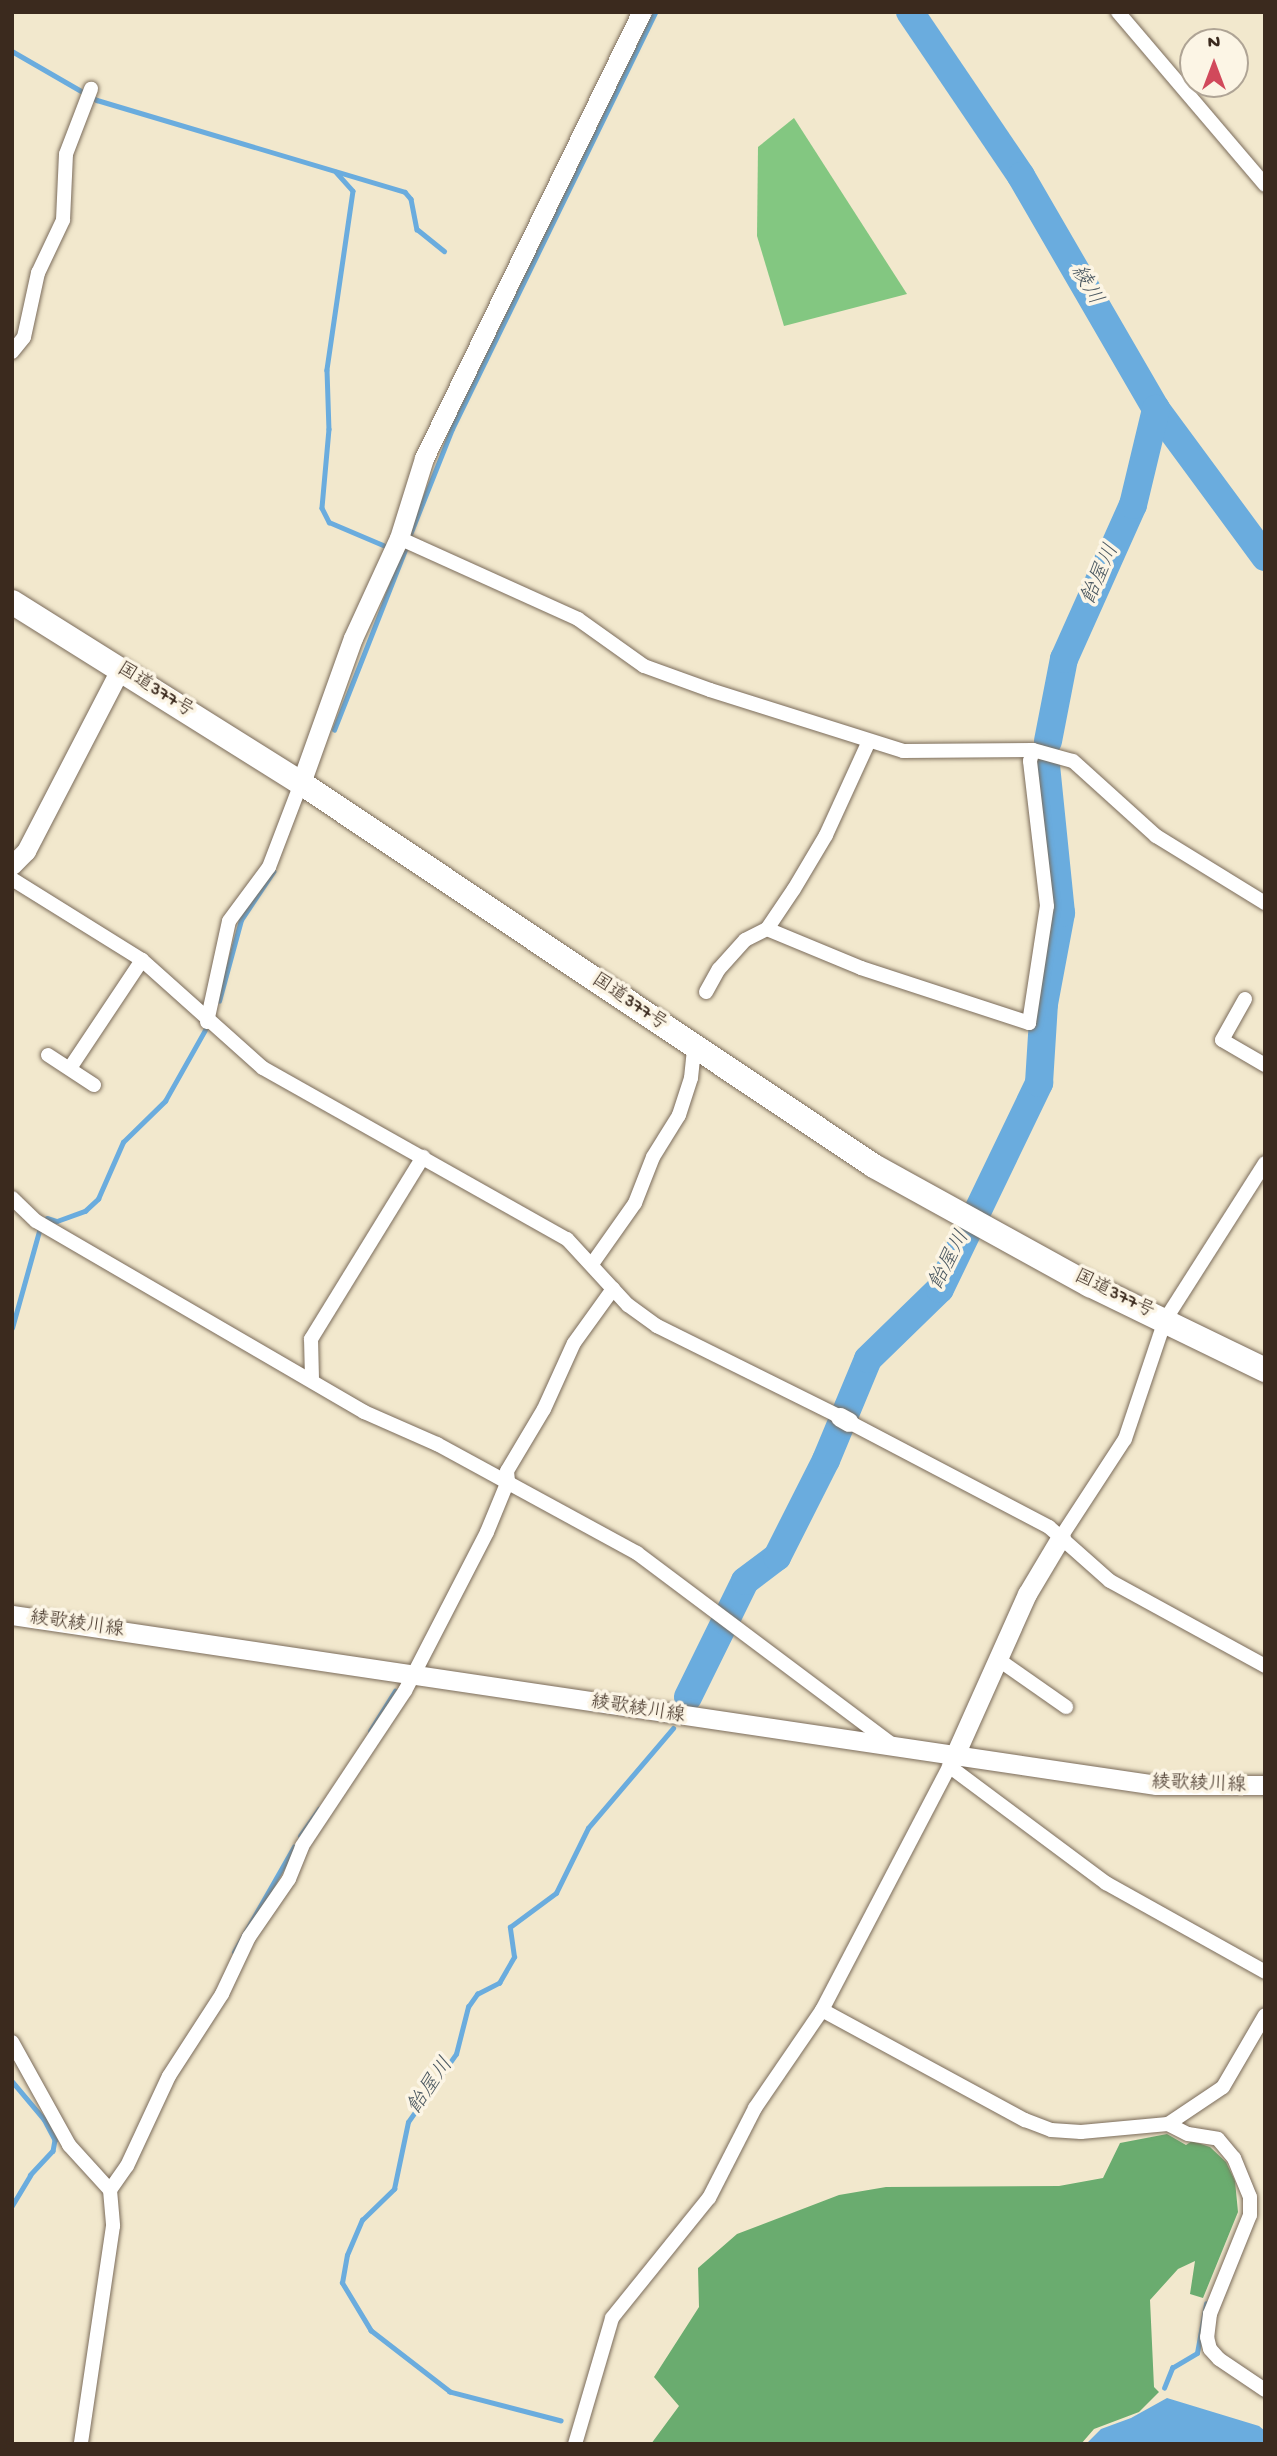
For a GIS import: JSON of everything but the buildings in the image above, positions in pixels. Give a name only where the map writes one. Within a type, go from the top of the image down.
[{"type":"highway","name":"国道377号","points":[[12,602],[301,783],[874,1166],[1090,1285],[1265,1370]]},
{"type":"street","points":[[207,1022],[229,921],[269,867],[353,638],[405,541],[424,458],[642,12]]},
{"type":"street","points":[[1118,12],[1265,185]]},
{"type":"street","points":[[12,352],[24,337],[38,273],[64,220],[66,154],[89,93]]},
{"type":"street","points":[[405,541],[578,619],[644,666],[869,741],[903,751],[1033,750],[1073,761],[1156,836],[1265,903]]},
{"type":"street","points":[[12,864],[26,851],[120,670]]},
{"type":"street","points":[[706,992],[745,940],[767,929],[827,835],[869,741]]},
{"type":"street","points":[[767,929],[861,968],[1028,1023],[1047,906],[1030,761],[1033,750]]},
{"type":"street","points":[[12,879],[142,960],[207,1022],[263,1068],[538,1219],[592,1264],[613,1289],[657,1326],[845,1419],[1060,1537],[1110,1581],[1265,1666]]},
{"type":"street","points":[[70,1068],[142,960]]},
{"type":"street","points":[[1245,999],[1222,1040],[1265,1065]]},
{"type":"street","points":[[592,1264],[635,1203],[653,1157],[679,1115],[691,1078],[694,1046]]},
{"type":"street","points":[[48,1055],[94,1084]]},
{"type":"street","points":[[313,1380],[311,1339],[423,1157]]},
{"type":"street","points":[[575,2444],[612,2318],[709,2198],[755,2108],[822,2010],[952,1761],[1027,1594],[1060,1537],[1125,1439],[1165,1320],[1265,1163]]},
{"type":"street","points":[[12,1198],[36,1222],[313,1380],[364,1412],[508,1481],[637,1553],[898,1749]]},
{"type":"street","points":[[110,2190],[127,2166],[169,2076],[222,1994],[249,1937],[289,1879],[302,1846],[412,1675],[451,1605],[508,1481],[507,1471],[544,1409],[575,1343],[613,1289]]},
{"type":"street","name":"綾歌綾川線","points":[[12,1615],[898,1749],[952,1761],[1156,1785],[1265,1785]]},
{"type":"street","points":[[999,1660],[1066,1707]]},
{"type":"street","points":[[952,1761],[1106,1883],[1265,1972]]},
{"type":"street","points":[[822,2010],[1025,2120],[1051,2130],[1081,2132],[1168,2124],[1223,2087],[1265,2015]]},
{"type":"street","points":[[12,2042],[69,2146],[110,2190],[113,2226],[81,2444]]},
{"type":"street","points":[[1168,2124],[1188,2134],[1218,2139],[1234,2158],[1250,2197],[1250,2215],[1210,2314],[1207,2337],[1210,2349],[1219,2359],[1265,2390]]},
{"type":"green space","points":[[794,118],[907,294],[784,326],[757,236],[758,147]]},
{"type":"green space","points":[[1167,2134],[1186,2145],[1192,2141],[1210,2147],[1226,2162],[1235,2181],[1238,2212],[1203,2298],[1190,2294],[1195,2261],[1178,2269],[1150,2300],[1154,2387],[1159,2392],[1139,2412],[1094,2429],[1081,2444],[651,2444],[679,2406],[654,2377],[699,2307],[698,2268],[737,2234],[839,2195],[886,2187],[1059,2186],[1103,2178],[1120,2143]]},
{"type":"water","points":[[1167,2398],[1259,2426],[1265,2431],[1265,2444],[1086,2444],[1101,2429],[1131,2418]]},
{"type":"waterway","points":[[409,537],[452,429],[655,12]]},
{"type":"waterway","name":"綾川","points":[[910,12],[1021,176],[1156,409],[1265,557]]},
{"type":"waterway","points":[[12,51],[97,100],[405,192],[411,199],[417,229],[444,251]]},
{"type":"waterway","points":[[336,172],[353,191],[327,370],[329,429],[322,508],[329,522],[383,545]]},
{"type":"waterway","name":"飴屋川","points":[[1048,741],[1064,659],[1133,505],[1156,409]]},
{"type":"waterway","points":[[334,730],[407,545]]},
{"type":"waterway","name":"飴屋川","points":[[688,1697],[745,1581],[777,1557],[826,1460],[868,1359],[940,1289],[1039,1083],[1044,1004],[1061,913],[1046,765]]},
{"type":"waterway","points":[[219,1001],[241,920],[273,872]]},
{"type":"waterway","points":[[47,1218],[57,1221],[85,1211],[98,1199],[123,1142],[165,1101],[205,1030]]},
{"type":"waterway","points":[[12,1328],[40,1228]]},
{"type":"waterway","points":[[370,1731],[395,1691]]},
{"type":"waterway","name":"飴屋川","points":[[561,2421],[450,2392],[371,2331],[342,2283],[347,2255],[362,2220],[394,2189],[408,2122],[456,2054],[468,2007],[477,1994],[499,1983],[514,1957],[510,1927],[556,1893],[588,1828],[673,1728]]},
{"type":"waterway","points":[[300,1836],[319,1809]]},
{"type":"waterway","points":[[234,1952],[294,1847]]},
{"type":"waterway","points":[[12,2081],[44,2119],[55,2140],[53,2151],[31,2175],[12,2207]]},
{"type":"waterway","points":[[1164,2388],[1172,2368],[1197,2353],[1206,2304]]}]
